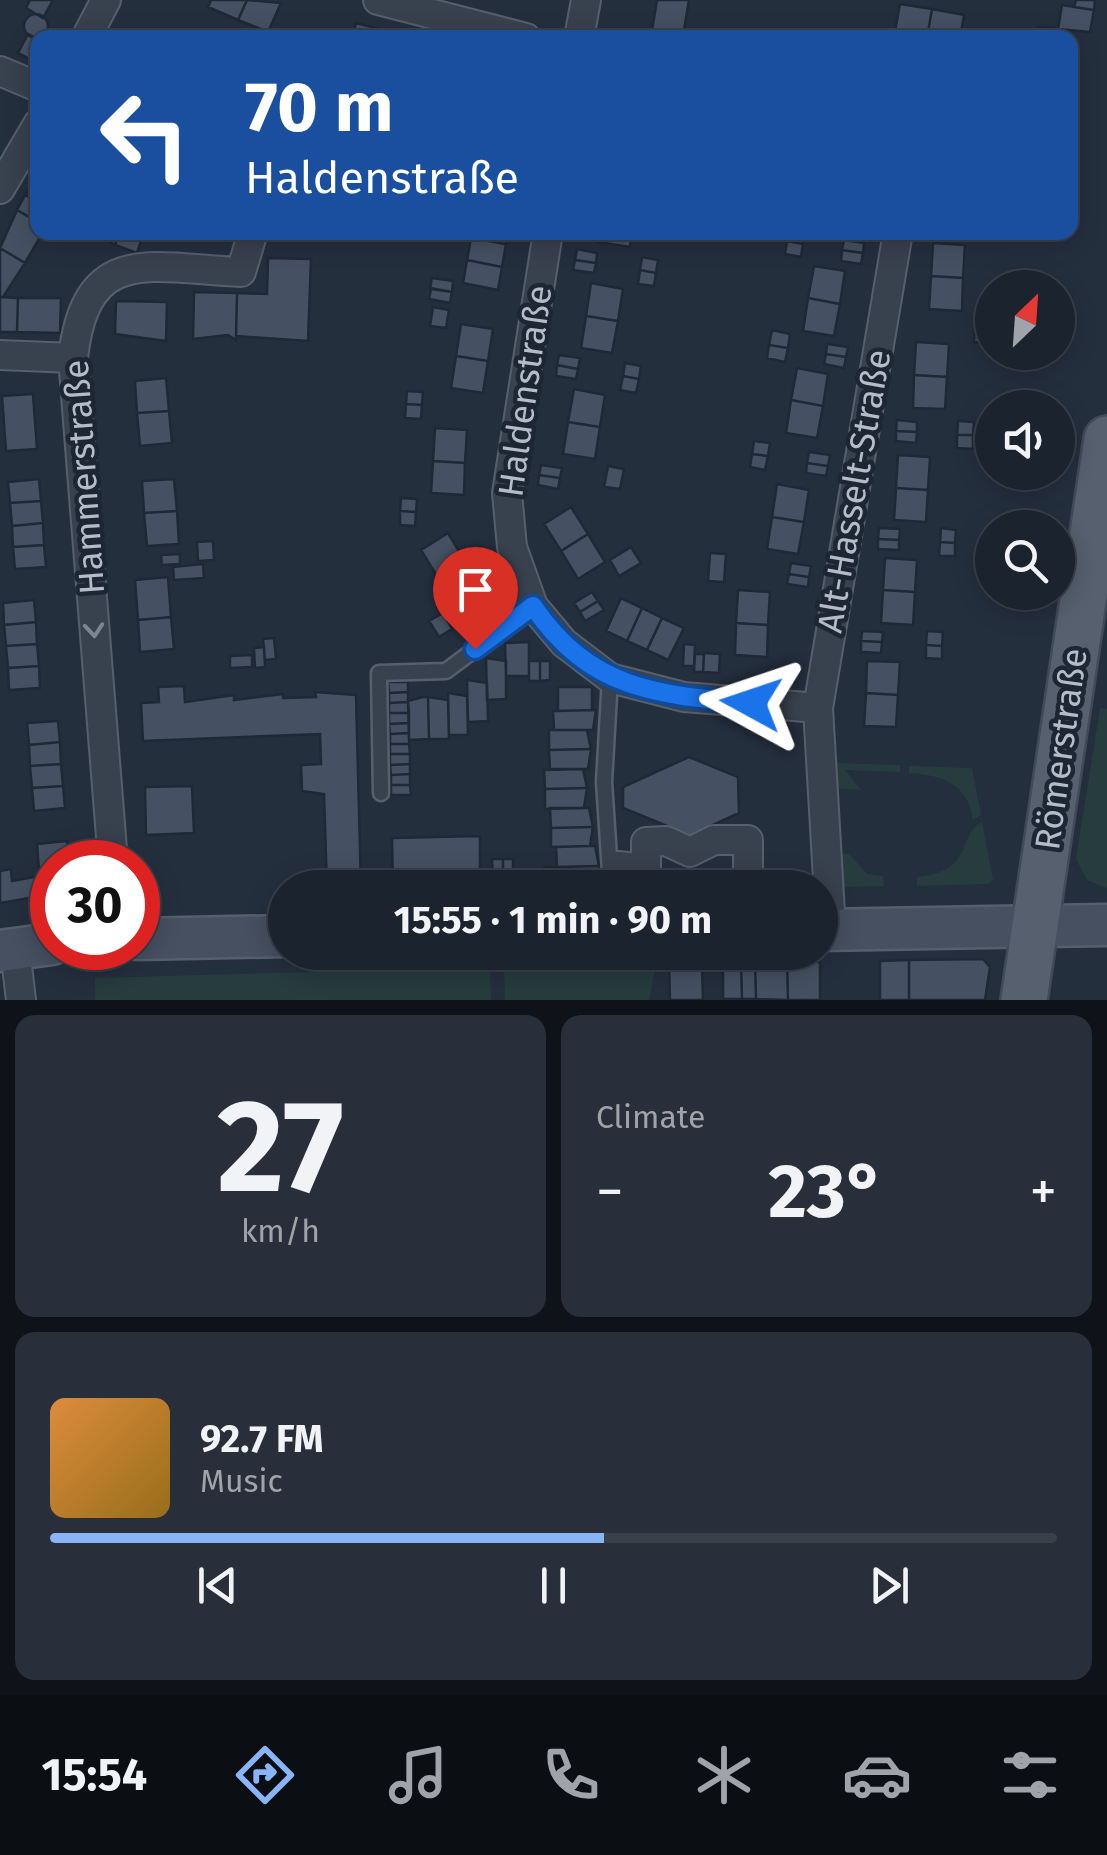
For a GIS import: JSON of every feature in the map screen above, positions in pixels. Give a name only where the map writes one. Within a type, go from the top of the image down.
[{"type":"main road","name":"Römerstraße","points":[[1024,1000],[1088,598],[1107,439]]},
{"type":"main road","points":[[838,930],[1107,925]]},
{"type":"main road","points":[[160,939],[268,936]]},
{"type":"street","points":[[90,30],[106,0]]},
{"type":"street","points":[[378,0],[495,30]]},
{"type":"street","points":[[580,30],[586,0]]},
{"type":"street","points":[[0,70],[30,83]]},
{"type":"street","points":[[0,189],[30,138]]},
{"type":"street","name":"Hammerstraße","points":[[111,840],[73,358],[82,307],[103,279],[146,268],[241,272],[251,240]]},
{"type":"street","name":"Haldenstraße","points":[[547,240],[506,493],[512,547],[533,606],[564,643],[610,678],[684,698],[818,708]]},
{"type":"street","name":"Alt-Hasselt-Straße","points":[[824,870],[818,708],[897,240]]},
{"type":"street","points":[[0,355],[73,358]]},
{"type":"street","points":[[617,870],[618,866],[646,869],[646,842],[666,841],[690,852],[714,840],[748,840],[748,870]]},
{"type":"street","points":[[21,1000],[22,948]]},
{"type":"lane","points":[[381,794],[379,672],[446,670],[533,606]]},
{"type":"lane","points":[[610,678],[604,782],[613,870]]},
{"type":"green space","points":[[1100,708],[1107,709],[1107,888],[1087,880],[1076,859]]},
{"type":"green space","points":[[835,763],[900,765],[900,772],[845,770],[861,790],[835,788]]},
{"type":"green space","points":[[909,766],[972,768],[981,815],[973,820],[965,797],[951,783],[909,773]]},
{"type":"green space","points":[[982,822],[993,880],[988,884],[917,886],[917,877],[935,874],[956,861],[974,828]]},
{"type":"green space","points":[[836,854],[849,854],[867,874],[883,876],[884,886],[838,887]]},
{"type":"green space","points":[[490,970],[491,1000],[95,1000],[95,978]]},
{"type":"green space","points":[[504,970],[655,970],[649,1000],[505,1000]]},
{"type":"building","points":[[30,0],[53,0],[43,18],[26,8]]},
{"type":"building","points":[[211,0],[247,0],[238,20],[208,7]]},
{"type":"building","points":[[247,0],[281,3],[269,30],[238,20]]},
{"type":"building","points":[[657,0],[689,0],[684,30],[652,30]]},
{"type":"building","points":[[1076,0],[1095,0],[1094,10],[1074,7]]},
{"type":"building","points":[[900,4],[932,9],[928,30],[895,30]]},
{"type":"building","points":[[1062,5],[1094,10],[1090,32],[1058,29]]},
{"type":"building","points":[[932,9],[964,15],[961,30],[928,30]]},
{"type":"building","points":[[32,15],[40,15],[47,22],[47,30],[30,30],[30,36],[25,30],[25,22]]},
{"type":"building","points":[[356,23],[383,30],[354,30]]},
{"type":"building","points":[[28,34],[30,35],[30,59],[18,53]]},
{"type":"building","points":[[25,195],[30,198],[30,217],[17,210]]},
{"type":"building","points":[[17,210],[30,217],[30,240],[38,240],[25,263],[0,248]]},
{"type":"building","points":[[117,240],[141,240],[137,253],[115,245]]},
{"type":"building","points":[[471,240],[506,244],[502,267],[467,260]]},
{"type":"building","points":[[598,240],[631,240],[630,247]]},
{"type":"building","points":[[844,240],[864,243],[863,253],[842,250]]},
{"type":"building","points":[[787,241],[803,244],[801,257],[785,254]]},
{"type":"building","points":[[933,243],[965,245],[963,278],[931,276]]},
{"type":"building","points":[[0,248],[25,263],[3,297],[0,297]]},
{"type":"building","points":[[577,249],[597,253],[596,263],[575,260]]},
{"type":"building","points":[[842,250],[863,253],[861,264],[841,261]]},
{"type":"building","points":[[642,257],[658,260],[656,273],[640,270]]},
{"type":"building","points":[[268,258],[311,259],[308,341],[236,336],[237,293],[267,294]]},
{"type":"building","points":[[467,260],[502,267],[498,290],[463,283]]},
{"type":"building","points":[[575,260],[596,263],[594,273],[573,270]]},
{"type":"building","points":[[814,266],[845,271],[840,304],[808,298]]},
{"type":"building","points":[[640,270],[656,273],[654,286],[638,284]]},
{"type":"building","points":[[931,276],[963,278],[962,311],[929,309]]},
{"type":"building","points":[[432,278],[453,281],[452,292],[430,288]]},
{"type":"building","points":[[591,283],[623,289],[618,321],[586,316]]},
{"type":"building","points":[[431,289],[452,292],[450,303],[429,299]]},
{"type":"building","points":[[194,292],[237,293],[236,340],[228,335],[193,339]]},
{"type":"building","points":[[0,297],[18,298],[17,332],[0,332]]},
{"type":"building","points":[[18,298],[61,298],[60,333],[17,332]]},
{"type":"building","points":[[808,298],[840,304],[834,336],[803,331]]},
{"type":"building","points":[[116,301],[167,302],[166,341],[115,334]]},
{"type":"building","points":[[433,307],[449,310],[446,328],[430,326]]},
{"type":"building","points":[[586,316],[618,321],[612,353],[581,348]]},
{"type":"building","points":[[461,324],[493,329],[488,361],[456,356]]},
{"type":"building","points":[[772,330],[790,334],[788,348],[769,345]]},
{"type":"building","points":[[916,342],[949,344],[947,377],[914,375]]},
{"type":"building","points":[[827,344],[848,347],[846,357],[826,354]]},
{"type":"building","points":[[769,345],[788,348],[785,362],[767,358]]},
{"type":"building","points":[[826,354],[846,357],[844,368],[824,364]]},
{"type":"building","points":[[559,355],[580,358],[578,369],[557,365]]},
{"type":"building","points":[[456,356],[488,361],[483,393],[451,388]]},
{"type":"building","points":[[625,363],[641,366],[639,379],[623,376]]},
{"type":"building","points":[[557,365],[578,369],[576,379],[556,376]]},
{"type":"building","points":[[797,368],[828,374],[823,406],[791,400]]},
{"type":"building","points":[[914,375],[947,377],[945,409],[913,408]]},
{"type":"building","points":[[623,376],[639,379],[636,393],[620,390]]},
{"type":"building","points":[[166,378],[169,411],[137,413],[135,381]]},
{"type":"building","points":[[574,389],[605,395],[600,427],[568,422]]},
{"type":"building","points":[[407,391],[423,392],[422,405],[406,404]]},
{"type":"building","points":[[33,394],[37,449],[6,451],[2,396]]},
{"type":"building","points":[[791,400],[823,406],[817,438],[786,433]]},
{"type":"building","points":[[406,404],[422,405],[421,419],[405,418]]},
{"type":"building","points":[[169,411],[172,443],[140,446],[137,413]]},
{"type":"building","points":[[897,420],[917,422],[917,432],[896,431]]},
{"type":"building","points":[[958,421],[974,422],[973,435],[957,435]]},
{"type":"building","points":[[568,422],[600,427],[595,459],[563,454]]},
{"type":"building","points":[[435,428],[467,430],[465,463],[433,461]]},
{"type":"building","points":[[896,431],[917,432],[916,443],[896,441]]},
{"type":"building","points":[[957,435],[973,435],[973,449],[957,448]]},
{"type":"building","points":[[754,441],[770,443],[768,456],[752,454]]},
{"type":"building","points":[[809,452],[830,455],[828,466],[807,463]]},
{"type":"building","points":[[752,454],[768,456],[765,470],[750,467]]},
{"type":"building","points":[[898,455],[930,457],[928,490],[896,488]]},
{"type":"building","points":[[433,461],[465,463],[464,495],[431,493]]},
{"type":"building","points":[[807,463],[828,466],[826,476],[806,473]]},
{"type":"building","points":[[541,465],[562,468],[560,478],[539,475]]},
{"type":"building","points":[[608,466],[624,469],[620,489],[604,487]]},
{"type":"building","points":[[539,475],[560,478],[558,489],[538,485]]},
{"type":"building","points":[[39,479],[41,501],[10,503],[8,482]]},
{"type":"building","points":[[174,479],[177,511],[144,513],[142,481]]},
{"type":"building","points":[[777,484],[809,490],[804,522],[772,517]]},
{"type":"building","points":[[896,488],[928,490],[926,522],[894,520]]},
{"type":"building","points":[[401,498],[417,499],[416,512],[400,511]]},
{"type":"building","points":[[41,501],[43,523],[12,526],[10,503]]},
{"type":"building","points":[[571,507],[588,534],[561,551],[544,524]]},
{"type":"building","points":[[177,511],[179,544],[147,546],[144,513]]},
{"type":"building","points":[[400,511],[416,512],[415,526],[400,525]]},
{"type":"building","points":[[772,517],[804,522],[798,554],[767,549]]},
{"type":"building","points":[[43,523],[44,545],[13,547],[12,526]]},
{"type":"building","points":[[879,528],[900,529],[899,540],[878,539]]},
{"type":"building","points":[[941,528],[956,530],[955,543],[940,542]]},
{"type":"building","points":[[448,533],[465,561],[438,578],[421,550]]},
{"type":"building","points":[[588,534],[605,562],[578,579],[561,551]]},
{"type":"building","points":[[878,539],[899,540],[899,550],[878,549]]},
{"type":"building","points":[[213,541],[214,560],[198,561],[197,542]]},
{"type":"building","points":[[940,542],[955,543],[955,556],[939,556]]},
{"type":"building","points":[[44,545],[46,567],[15,569],[13,547]]},
{"type":"building","points":[[631,547],[641,563],[619,576],[610,560]]},
{"type":"building","points":[[710,553],[726,554],[724,582],[708,581]]},
{"type":"building","points":[[180,554],[180,564],[162,565],[161,555]]},
{"type":"building","points":[[885,558],[917,560],[915,592],[883,590]]},
{"type":"building","points":[[465,561],[483,588],[455,605],[438,578]]},
{"type":"building","points":[[791,563],[811,566],[809,577],[789,574]]},
{"type":"building","points":[[203,564],[204,578],[174,580],[173,567]]},
{"type":"building","points":[[789,574],[809,577],[808,587],[787,584]]},
{"type":"building","points":[[168,577],[171,617],[138,620],[135,580]]},
{"type":"building","points":[[738,590],[770,592],[768,625],[736,623]]},
{"type":"building","points":[[883,590],[915,592],[913,625],[881,623]]},
{"type":"building","points":[[592,592],[598,601],[580,612],[574,603]]},
{"type":"building","points":[[621,598],[642,608],[627,641],[606,631]]},
{"type":"building","points":[[34,600],[36,622],[4,625],[3,603]]},
{"type":"building","points":[[598,601],[604,610],[585,621],[580,612]]},
{"type":"building","points":[[642,608],[662,618],[647,650],[627,641]]},
{"type":"building","points":[[443,613],[452,629],[439,637],[429,621]]},
{"type":"building","points":[[171,617],[174,649],[140,652],[138,620]]},
{"type":"building","points":[[662,618],[684,628],[668,660],[647,650]]},
{"type":"building","points":[[36,622],[37,644],[6,646],[4,625]]},
{"type":"building","points":[[736,623],[768,625],[767,657],[735,655]]},
{"type":"building","points":[[862,631],[883,632],[882,642],[861,641]]},
{"type":"building","points":[[927,631],[943,632],[942,646],[926,645]]},
{"type":"building","points":[[274,638],[276,659],[265,660],[263,639]]},
{"type":"building","points":[[861,641],[882,642],[881,653],[861,652]]},
{"type":"building","points":[[529,642],[529,676],[506,676],[505,643]]},
{"type":"building","points":[[37,644],[39,666],[8,668],[6,646]]},
{"type":"building","points":[[684,644],[695,645],[694,666],[683,666]]},
{"type":"building","points":[[926,645],[942,646],[942,659],[926,658]]},
{"type":"building","points":[[264,647],[265,667],[255,668],[254,648]]},
{"type":"building","points":[[704,653],[720,654],[719,673],[703,672]]},
{"type":"building","points":[[695,654],[704,654],[703,672],[694,672]]},
{"type":"building","points":[[252,655],[252,667],[230,668],[230,656]]},
{"type":"building","points":[[486,658],[506,661],[506,699],[487,700]]},
{"type":"building","points":[[529,661],[540,661],[540,681],[529,681]]},
{"type":"building","points":[[540,661],[550,661],[550,680],[540,681]]},
{"type":"building","points":[[867,661],[900,662],[898,695],[866,693]]},
{"type":"building","points":[[39,666],[40,688],[9,690],[8,668]]},
{"type":"building","points":[[467,680],[487,683],[488,721],[468,722]]},
{"type":"building","points":[[388,682],[408,682],[408,692],[389,693]]},
{"type":"building","points":[[184,686],[185,702],[234,695],[234,700],[283,694],[283,698],[316,697],[315,692],[356,695],[361,870],[326,870],[324,794],[302,791],[301,765],[321,764],[320,734],[143,741],[141,703],[159,702],[158,687]]},
{"type":"building","points":[[558,687],[592,687],[592,710],[558,711]]},
{"type":"building","points":[[408,692],[408,702],[389,703],[389,693]]},
{"type":"building","points":[[448,693],[467,696],[468,735],[449,735]]},
{"type":"building","points":[[866,693],[898,695],[896,727],[864,726]]},
{"type":"building","points":[[428,697],[429,739],[409,740],[408,701]]},
{"type":"building","points":[[428,697],[448,700],[449,739],[429,739]]},
{"type":"building","points":[[408,702],[409,713],[389,713],[389,703]]},
{"type":"building","points":[[596,710],[593,730],[554,730],[553,711]]},
{"type":"building","points":[[389,713],[409,713],[409,723],[389,724]]},
{"type":"building","points":[[58,721],[60,742],[29,745],[27,723]]},
{"type":"building","points":[[409,723],[409,733],[390,734],[389,724]]},
{"type":"building","points":[[549,730],[587,730],[591,749],[549,750]]},
{"type":"building","points":[[409,733],[409,744],[390,744],[390,734]]},
{"type":"building","points":[[60,742],[61,764],[30,766],[29,745]]},
{"type":"building","points":[[390,744],[409,744],[410,754],[390,754]]},
{"type":"building","points":[[591,749],[588,769],[550,769],[549,750]]},
{"type":"building","points":[[390,754],[410,754],[410,764],[390,765]]},
{"type":"building","points":[[689,757],[738,777],[739,813],[708,827],[714,840],[666,841],[672,828],[623,808],[623,787]]},
{"type":"building","points":[[61,764],[63,786],[32,788],[30,766]]},
{"type":"building","points":[[410,764],[410,774],[391,775],[390,765]]},
{"type":"building","points":[[583,769],[587,788],[545,789],[544,770]]},
{"type":"building","points":[[410,774],[410,785],[391,785],[391,775]]},
{"type":"building","points":[[391,785],[410,785],[411,795],[391,795]]},
{"type":"building","points":[[63,786],[65,808],[34,811],[32,788]]},
{"type":"building","points":[[192,786],[194,833],[146,835],[145,787]]},
{"type":"building","points":[[587,788],[584,808],[545,809],[545,789]]},
{"type":"building","points":[[550,808],[589,808],[593,827],[551,828]]},
{"type":"building","points":[[593,827],[590,846],[551,847],[551,828]]},
{"type":"building","points":[[480,836],[480,870],[393,870],[392,838]]},
{"type":"building","points":[[595,846],[599,866],[557,867],[556,847]]},
{"type":"building","points":[[492,859],[503,859],[503,870],[493,870]]},
{"type":"building","points":[[503,859],[513,859],[513,870],[503,870]]},
{"type":"building","points":[[599,866],[598,870],[557,867]]},
{"type":"building","points":[[11,869],[12,881],[30,878],[30,898],[0,903],[0,871]]},
{"type":"building","points":[[983,959],[990,967],[985,1000],[909,1000],[909,960]]},
{"type":"building","points":[[909,960],[909,1000],[880,1000],[880,961]]},
{"type":"building","points":[[669,970],[702,970],[703,1000],[670,1000]]},
{"type":"building","points":[[723,970],[741,970],[742,999],[723,999]]},
{"type":"building","points":[[741,970],[755,970],[756,999],[742,999]]},
{"type":"building","points":[[755,970],[787,970],[788,1000],[756,999]]},
{"type":"building","points":[[787,970],[820,970],[820,1000],[788,1000]]},
{"type":"route","points":[[475,649],[533,606],[564,643],[610,678],[684,698],[751,703]]}]
